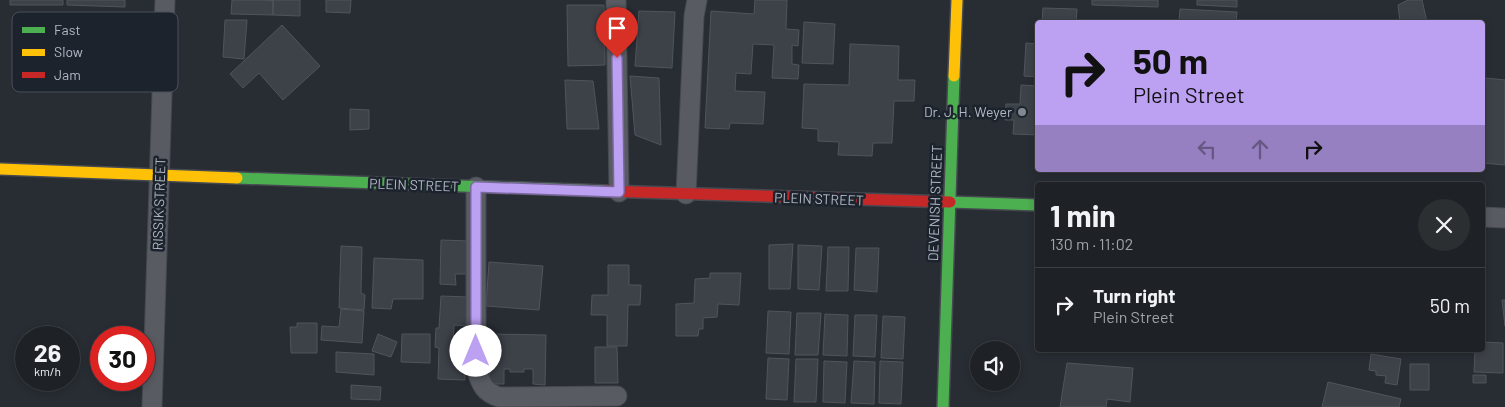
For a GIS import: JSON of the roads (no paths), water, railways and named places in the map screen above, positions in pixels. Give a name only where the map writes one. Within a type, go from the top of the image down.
[{"type":"street","points":[[616,0],[619,192]]},
{"type":"street","points":[[686,194],[694,16],[697,0]]},
{"type":"street","name":"DEVENISH STREET","points":[[944,407],[949,203],[958,0]]},
{"type":"street","name":"RISSIK STREET","points":[[152,407],[162,92]]},
{"type":"street","name":"PLEIN STREET","points":[[0,169],[619,192],[1035,205]]},
{"type":"street","points":[[476,187],[476,369],[483,386],[490,394],[498,397],[617,396]]},
{"type":"street","points":[[1485,217],[1505,218]]},
{"type":"place","name":"Dr. J. H. Weyer","points":[[1022,112]]}]
